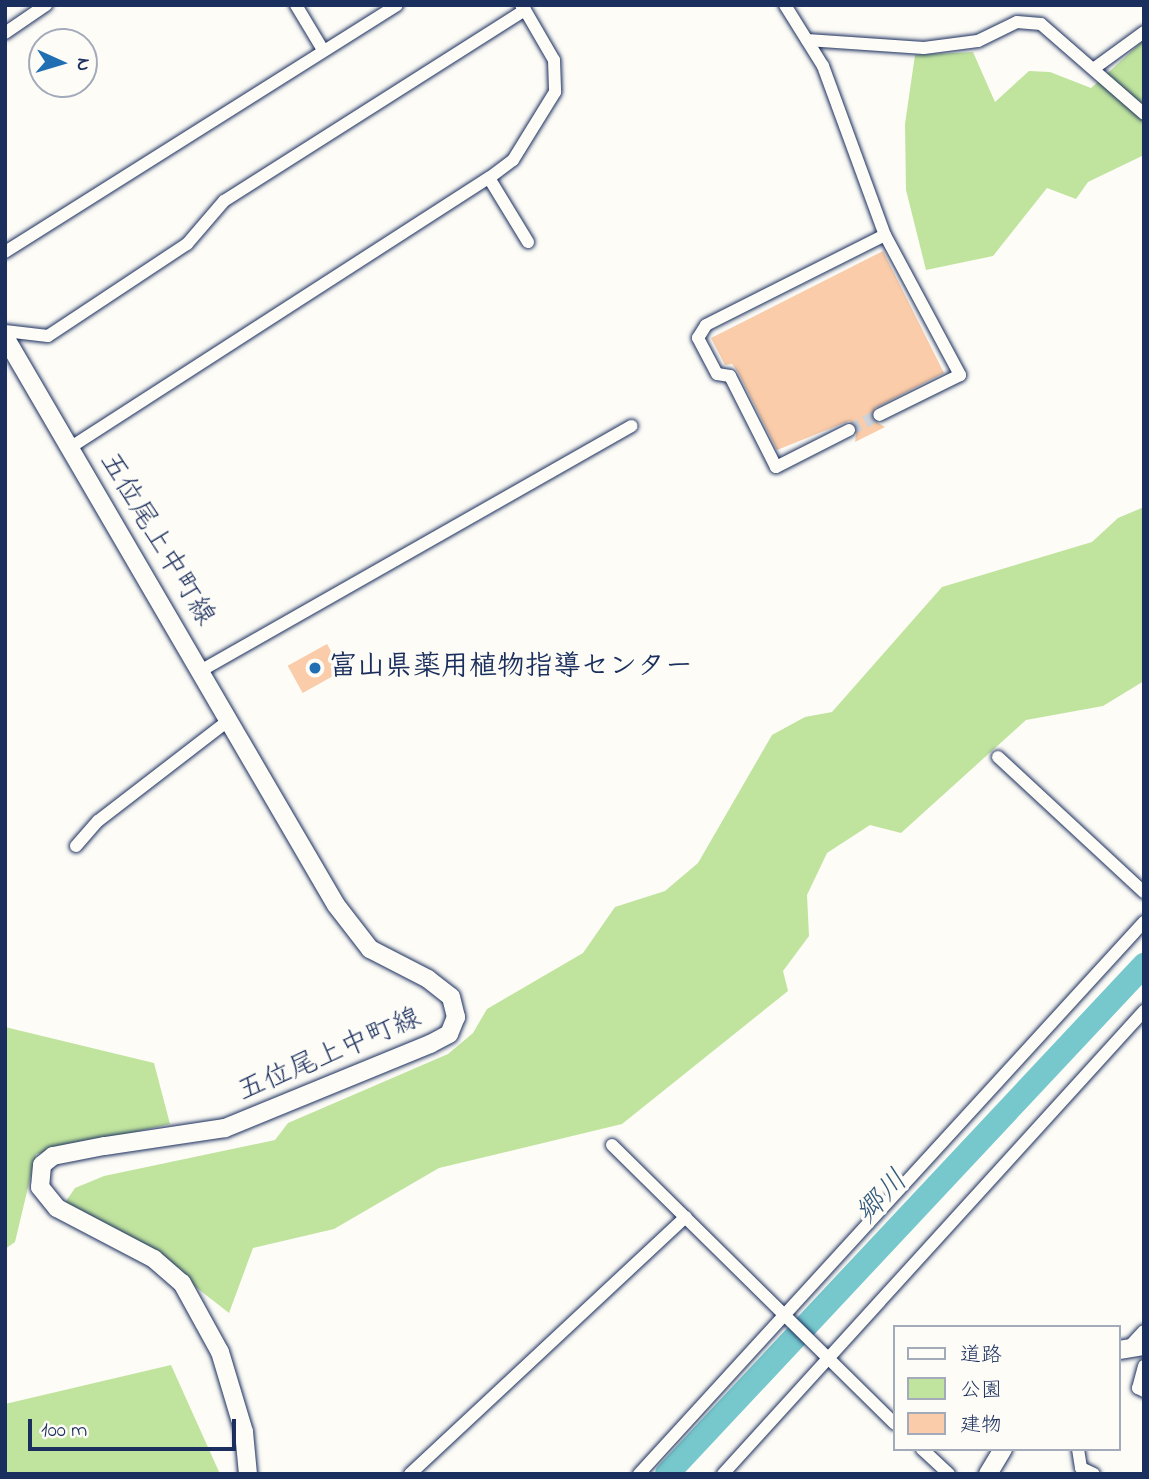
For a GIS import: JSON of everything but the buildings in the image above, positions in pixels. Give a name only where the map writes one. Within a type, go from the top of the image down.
[{"type":"main road","name":"五位尾上中町線","points":[[5,337],[202,670],[336,905],[370,948],[428,979],[451,997],[456,1017],[449,1034],[430,1044],[225,1129],[53,1156],[42,1165],[40,1187],[57,1208],[154,1259],[182,1283],[220,1352],[244,1432],[248,1474]]},
{"type":"main road","points":[[988,1474],[1002,1451]]},
{"type":"street","points":[[5,33],[46,5]]},
{"type":"street","points":[[296,5],[323,50]]},
{"type":"street","points":[[5,252],[397,5]]},
{"type":"street","points":[[785,5],[822,66],[885,235],[960,375],[879,415]]},
{"type":"street","points":[[5,331],[48,336],[187,244],[224,201],[523,8],[554,60],[555,92],[513,160],[131,414],[71,447]]},
{"type":"street","points":[[807,40],[925,48],[978,41],[1017,22],[1041,24],[1096,68],[1120,98],[1144,114]]},
{"type":"street","points":[[1096,68],[1144,32]]},
{"type":"street","points":[[489,178],[528,242]]},
{"type":"street","points":[[849,430],[776,467],[730,376],[717,374],[698,338],[706,325],[885,235]]},
{"type":"street","points":[[202,670],[632,426]]},
{"type":"street","points":[[76,846],[98,821],[229,720]]},
{"type":"street","points":[[998,757],[1144,892]]},
{"type":"street","points":[[639,1474],[1144,922]]},
{"type":"street","points":[[723,1474],[1144,1011]]},
{"type":"street","points":[[612,1145],[784,1318],[894,1423]]},
{"type":"street","points":[[410,1474],[686,1217]]},
{"type":"street","points":[[1130,1348],[1144,1331]]},
{"type":"street","points":[[1144,1366],[1138,1388],[1144,1391]]},
{"type":"street","points":[[924,1451],[949,1474]]},
{"type":"street","points":[[1078,1451],[1080,1471],[1094,1474]]},
{"type":"green space","points":[[1144,40],[1144,155],[1088,182],[1076,199],[1047,188],[993,256],[926,270],[906,190],[905,124],[915,55],[973,52],[995,102],[1029,71],[1050,72],[1091,88]]},
{"type":"green space","points":[[1144,507],[1144,681],[1103,706],[1026,720],[901,833],[870,825],[827,853],[807,895],[809,936],[783,971],[788,991],[622,1124],[439,1168],[334,1229],[253,1248],[229,1313],[161,1260],[64,1204],[75,1188],[104,1176],[275,1140],[288,1123],[448,1054],[473,1033],[487,1009],[583,953],[615,907],[665,891],[698,863],[772,735],[805,717],[832,712],[942,587],[1092,542],[1118,518]]},
{"type":"green space","points":[[5,1027],[154,1063],[170,1124],[36,1154],[15,1242],[5,1249]]},
{"type":"green space","points":[[171,1365],[220,1474],[5,1474],[5,1404]]},
{"type":"waterway","name":"郷川","points":[[667,1474],[1144,965]]},
{"type":"tunnel","points":[[849,430],[879,415]]},
{"type":"place","name":"富山県薬用植物指導センター","points":[[315,668]]}]
